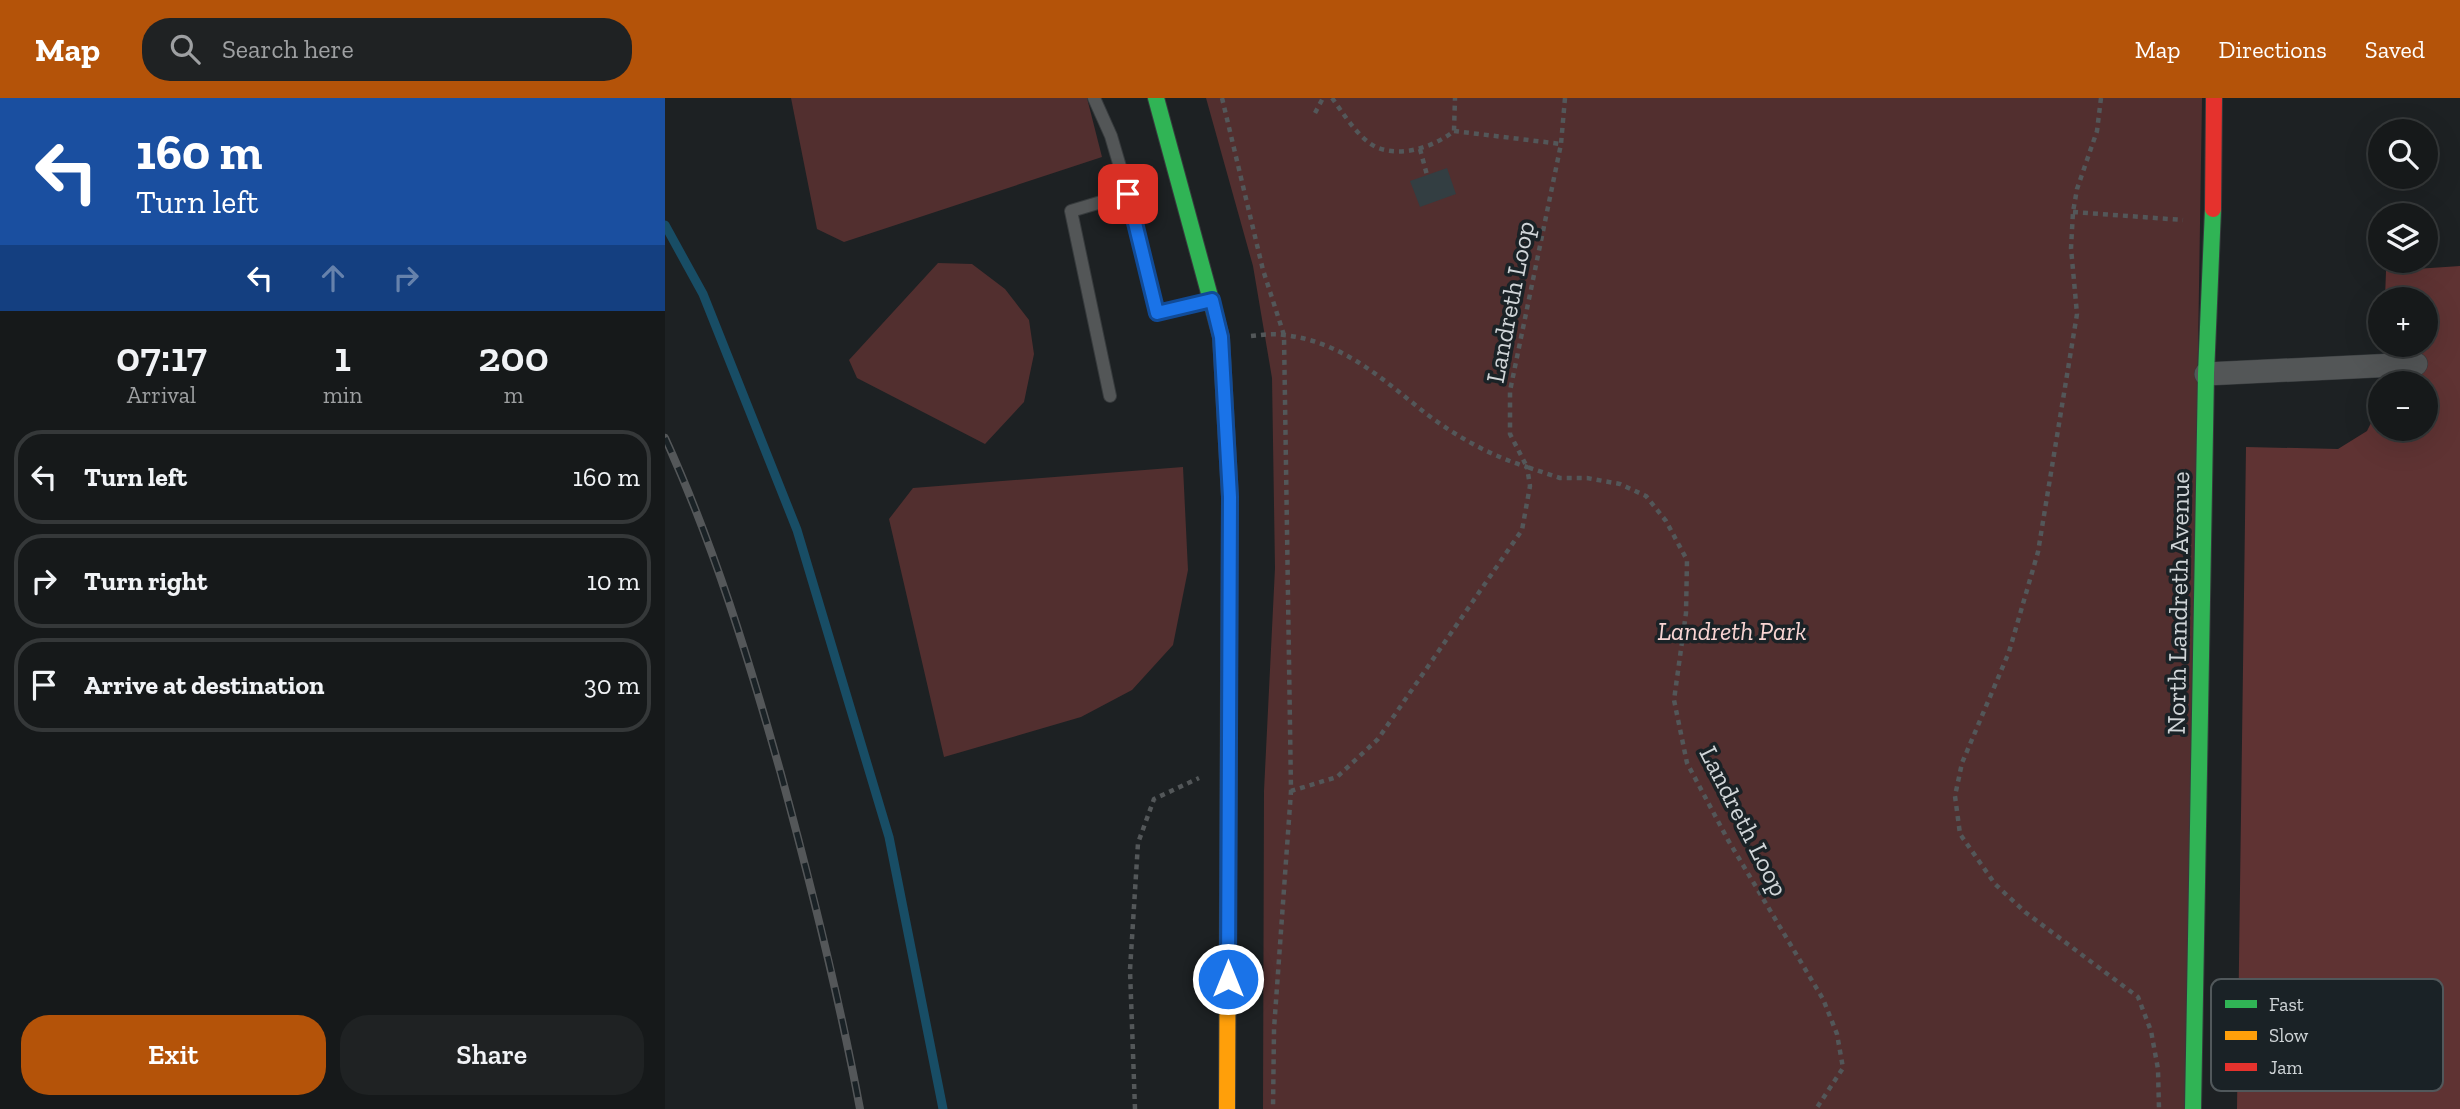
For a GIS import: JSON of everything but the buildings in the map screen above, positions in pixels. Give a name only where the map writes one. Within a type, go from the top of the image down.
[{"type":"street","points":[[1156,98],[1221,337],[1228,446],[1227,1109]]},
{"type":"street","name":"North Landreth Avenue","points":[[2193,1109],[2198,991],[2206,374],[2213,223],[2214,98]]},
{"type":"street","points":[[2206,374],[2416,363]]},
{"type":"lane","points":[[1094,98],[1111,136],[1128,194],[1157,313],[1212,300]]},
{"type":"lane","points":[[1111,396],[1071,211],[1128,194]]},
{"type":"path","points":[[1222,98],[1263,270],[1284,335],[1291,791],[1274,1029],[1273,1109]]},
{"type":"path","points":[[1315,113],[1323,98]]},
{"type":"path","points":[[1332,98],[1376,147],[1404,151],[1420,149],[1454,131],[1561,144]]},
{"type":"path","points":[[1454,131],[1455,98]]},
{"type":"path","name":"Landreth Loop","points":[[1566,98],[1561,144],[1510,391],[1510,433],[1527,467],[1560,478],[1587,478],[1620,484],[1646,496],[1666,521],[1687,560],[1686,613],[1674,699],[1687,763],[1734,851],[1823,999],[1837,1034],[1843,1068],[1816,1109]]},
{"type":"path","points":[[2101,98],[2097,131],[2077,189],[2073,212],[2071,248],[2077,314],[2038,552],[2009,652],[1962,763],[1955,796],[1960,834],[1995,884],[2025,912],[2138,997],[2151,1031],[2158,1069],[2159,1109]]},
{"type":"path","points":[[1420,149],[1427,175]]},
{"type":"path","points":[[2073,212],[2213,223]]},
{"type":"path","points":[[1284,335],[1335,349],[1381,375],[1453,432],[1509,461],[1527,467],[1530,486],[1522,530],[1378,739],[1337,777],[1291,791]]},
{"type":"path","points":[[1135,1109],[1130,970],[1138,843],[1154,799],[1196,778],[1229,771]]},
{"type":"green space","points":[[791,98],[1087,98],[1102,157],[844,242],[817,229]]},
{"type":"green space","name":"Landreth Park","points":[[1206,98],[2202,98],[2186,1109],[1263,1109],[1264,791],[1275,568],[1272,378],[1253,266]]},
{"type":"green space","points":[[938,263],[972,264],[1005,289],[1029,320],[1034,354],[1024,402],[985,444],[857,378],[849,360]]},
{"type":"green space","points":[[1183,467],[1188,570],[1173,645],[1132,690],[1081,717],[944,757],[889,519],[913,488]]},
{"type":"shaded area","points":[[2460,266],[2460,1109],[2237,1109],[2237,1091],[2443,1091],[2443,979],[2239,979],[2246,447],[2338,449],[2368,429],[2368,441],[2438,441],[2438,371],[2383,371],[2384,357],[2438,357],[2438,287],[2385,287],[2386,273],[2438,273],[2438,267]]},
{"type":"waterway","points":[[665,225],[703,294],[797,530],[889,837],[943,1109]]},
{"type":"railway","points":[[665,438],[715,561],[769,731],[824,941],[860,1109]]},
{"type":"traffic: fast","points":[[1156,98],[1221,337],[1230,497],[1229,679]]},
{"type":"traffic: fast","points":[[2193,1109],[2206,374],[2213,209]]},
{"type":"traffic: slow","points":[[1227,1109],[1229,679]]},
{"type":"traffic: jam","points":[[2213,209],[2214,98]]},
{"type":"route","points":[[1128,194],[1157,313],[1212,300],[1221,337],[1230,497],[1228,979]]}]
